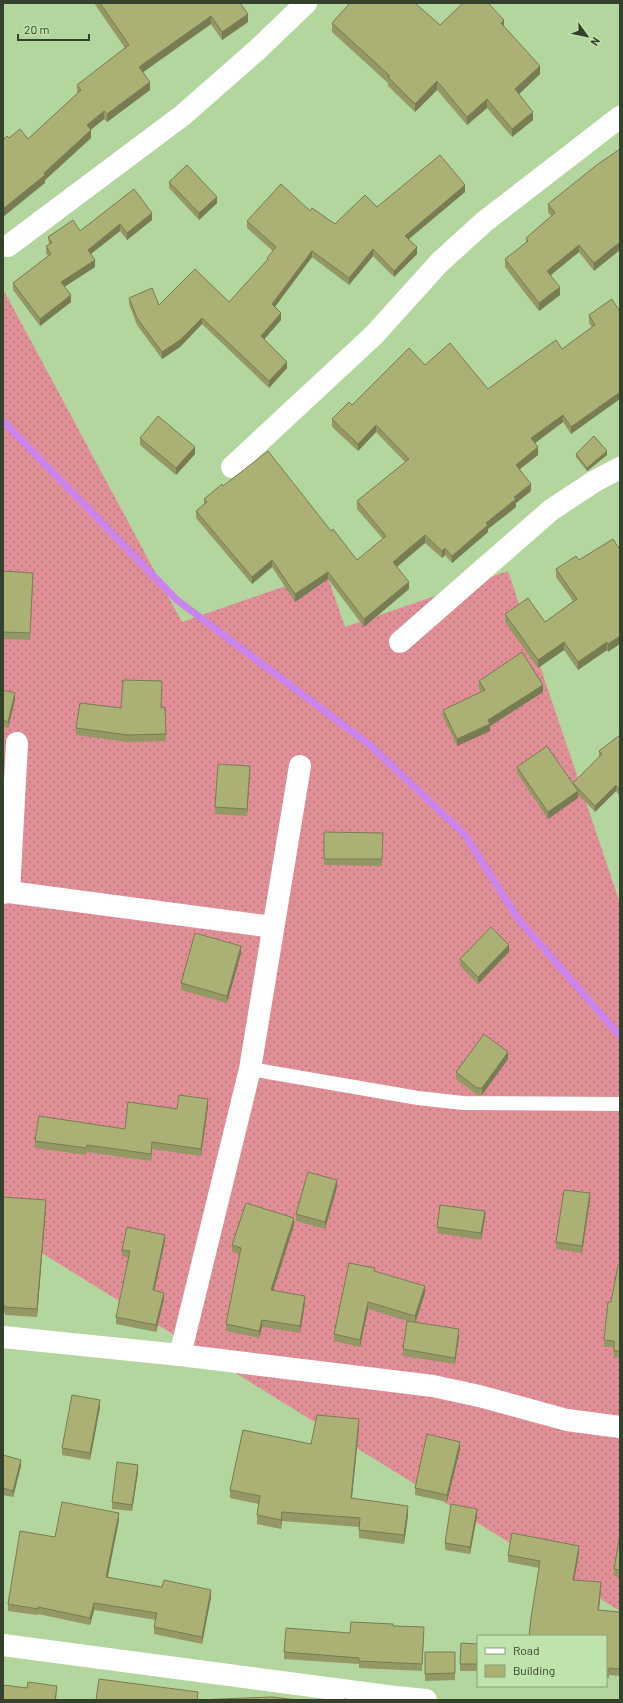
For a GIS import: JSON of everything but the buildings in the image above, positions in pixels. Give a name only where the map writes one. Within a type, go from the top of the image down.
[{"type":"street","points":[[8,246],[183,115],[257,50],[306,3]]},
{"type":"street","points":[[232,467],[374,335],[439,262],[478,227],[620,117]]},
{"type":"street","points":[[400,642],[552,510],[595,481],[620,468]]},
{"type":"street","points":[[17,743],[6,892],[273,927]]},
{"type":"street","points":[[180,1355],[250,1069],[300,766]]},
{"type":"street","points":[[3,1337],[180,1355],[433,1386],[479,1396],[567,1420],[620,1427]]},
{"type":"street","points":[[3,1645],[426,1700]]},
{"type":"lane","points":[[250,1069],[418,1098],[463,1103],[620,1104]]},
{"type":"shaded area","points":[[3,289],[182,622],[326,572],[345,627],[508,571],[620,903],[620,1611],[3,1229]]},
{"type":"waterway","points":[[3,421],[177,600],[370,745],[465,835],[519,920],[620,1036]]}]
